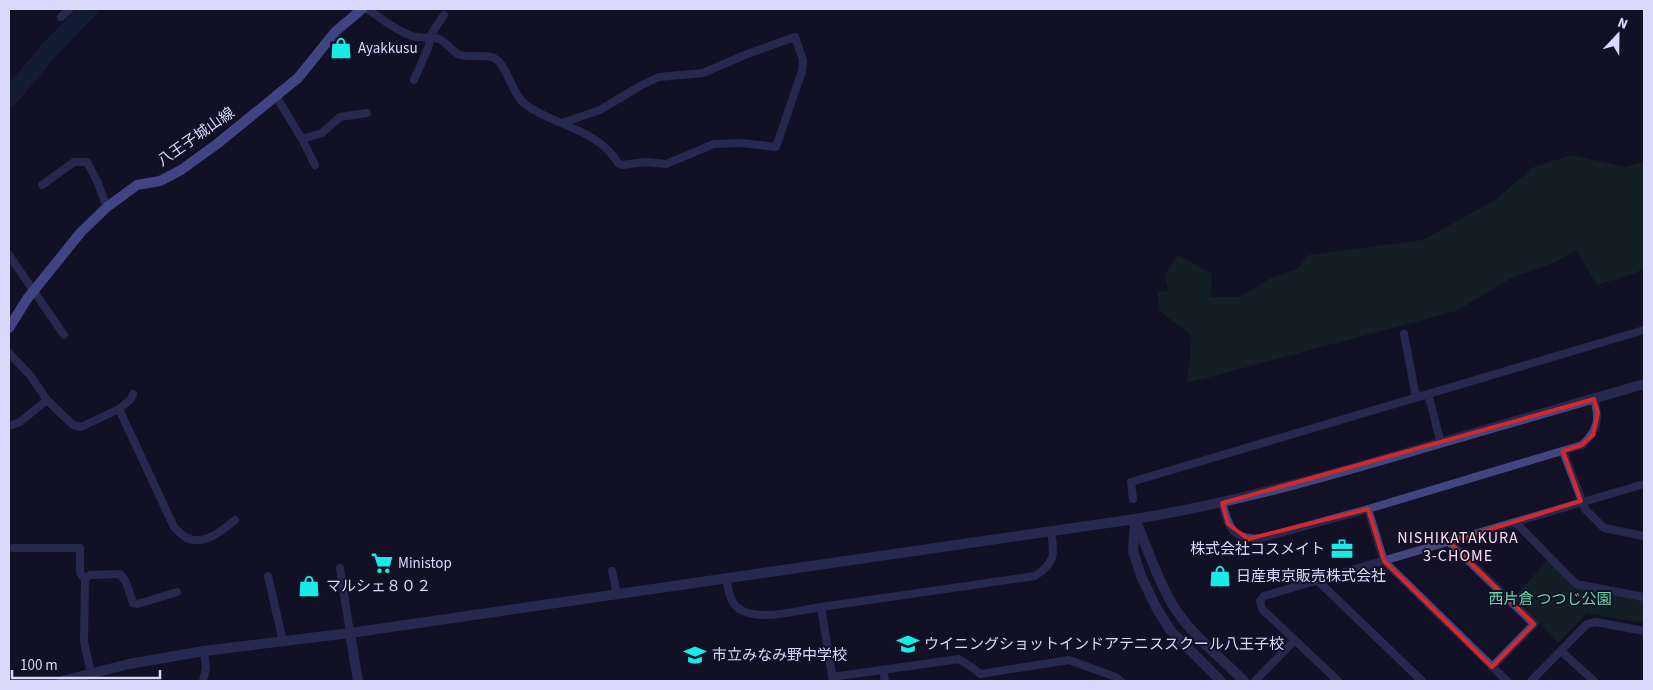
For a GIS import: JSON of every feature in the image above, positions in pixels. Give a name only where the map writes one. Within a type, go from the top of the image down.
[{"type":"main road","name":"八王子城山線","points":[[9,328],[34,291],[81,232],[107,207],[137,185],[160,180],[181,170],[217,144],[298,78],[336,31],[362,9]]},
{"type":"street","points":[[61,17],[70,9]]},
{"type":"street","points":[[367,9],[400,31],[413,37],[440,39],[456,54],[496,59],[501,63],[514,91],[524,103],[539,113],[562,123],[578,129],[612,153],[618,163],[622,164],[645,162],[666,164],[714,144],[742,143],[776,147],[802,71],[803,60],[795,37],[747,54],[703,73],[659,77],[600,110],[562,123]]},
{"type":"street","points":[[414,80],[433,31],[444,15]]},
{"type":"street","points":[[276,96],[315,165]]},
{"type":"street","points":[[302,139],[322,133],[340,117],[367,114]]},
{"type":"street","points":[[42,185],[74,162],[86,162],[97,181],[107,207]]},
{"type":"street","points":[[9,255],[64,335]]},
{"type":"street","points":[[1133,499],[1131,482],[1644,330]]},
{"type":"street","points":[[1404,334],[1416,397]]},
{"type":"street","points":[[9,353],[30,375],[47,400],[73,425],[81,427],[119,409],[131,400],[133,394]]},
{"type":"street","points":[[62,681],[91,673],[204,650],[350,633],[1135,520],[1222,503],[1345,472],[1644,384]]},
{"type":"street","points":[[1428,394],[1442,443]]},
{"type":"street","points":[[1222,503],[1228,524],[1235,533],[1248,539],[1262,538],[1368,509],[1582,445],[1593,435],[1598,412],[1594,399]]},
{"type":"street","points":[[9,426],[20,422],[47,400]]},
{"type":"street","points":[[119,409],[174,527],[184,537],[195,540],[206,538],[224,529],[235,520]]},
{"type":"street","points":[[1563,451],[1585,509],[1604,528],[1644,536]]},
{"type":"street","points":[[1338,681],[1262,609],[1260,602],[1264,596],[1516,523],[1581,501],[1644,484]]},
{"type":"street","points":[[1368,509],[1384,561],[1507,681]]},
{"type":"street","points":[[1135,520],[1133,551],[1141,576],[1157,609],[1171,631],[1221,681]]},
{"type":"street","points":[[1135,520],[1171,602],[1197,636],[1244,681]]},
{"type":"street","points":[[1516,523],[1576,584],[1644,597]]},
{"type":"street","points":[[726,578],[734,604],[750,614],[764,616],[1034,576],[1046,569],[1052,559],[1051,532]]},
{"type":"street","points":[[1448,542],[1534,624],[1492,667]]},
{"type":"street","points":[[13,548],[80,548],[80,573],[85,579],[84,642],[91,673]]},
{"type":"street","points":[[340,568],[358,681]]},
{"type":"street","points":[[612,571],[617,594]]},
{"type":"street","points":[[85,579],[90,575],[120,574],[126,582],[133,603],[138,604],[176,592]]},
{"type":"street","points":[[268,576],[283,642]]},
{"type":"street","points":[[1317,580],[1422,681]]},
{"type":"street","points":[[821,607],[832,679],[959,660],[966,662],[980,678],[1069,660],[1116,677],[1121,681]]},
{"type":"street","points":[[1531,681],[1587,624],[1596,622],[1644,631]]},
{"type":"street","points":[[1255,681],[1295,640]]},
{"type":"street","points":[[203,681],[206,668],[204,650]]},
{"type":"street","points":[[1561,651],[1594,681]]},
{"type":"street","points":[[883,670],[885,681]]},
{"type":"highlighted area","points":[[1594,399],[1598,413],[1593,435],[1582,445],[1563,451],[1581,501],[1449,542],[1534,624],[1492,667],[1384,561],[1368,509],[1248,539],[1228,524],[1222,503]]},
{"type":"green space","points":[[1571,155],[1626,167],[1644,161],[1644,268],[1635,273],[1597,285],[1576,250],[1555,262],[1511,278],[1456,311],[1187,383],[1192,336],[1160,311],[1157,292],[1169,291],[1164,275],[1178,255],[1212,274],[1211,297],[1240,297],[1271,278],[1297,269],[1309,255],[1423,240],[1495,200],[1534,167]]},
{"type":"green space","name":"西片倉 つつじ公園","points":[[1550,558],[1576,584],[1644,597],[1644,623],[1587,613],[1558,643],[1541,625],[1534,624],[1510,601]]},
{"type":"waterway","points":[[9,98],[50,49],[89,9]]},
{"type":"place","name":"Ayakkusu","points":[[341,48]]},
{"type":"place","name":"株式会社コスメイト","points":[[1342,549]]},
{"type":"place","name":"Ministop","points":[[382,563]]},
{"type":"place","name":"日産東京販売株式会社","points":[[1220,576]]},
{"type":"place","name":"マルシェ８０２","points":[[309,586]]},
{"type":"place","name":"ウイニングショットインドアテニススクール八王子校","points":[[908,644]]},
{"type":"place","name":"市立みなみ野中学校","points":[[695,655]]},
{"type":"district","name":"NISHIKATAKURA 3-CHOME","points":[[1458,547]]}]
